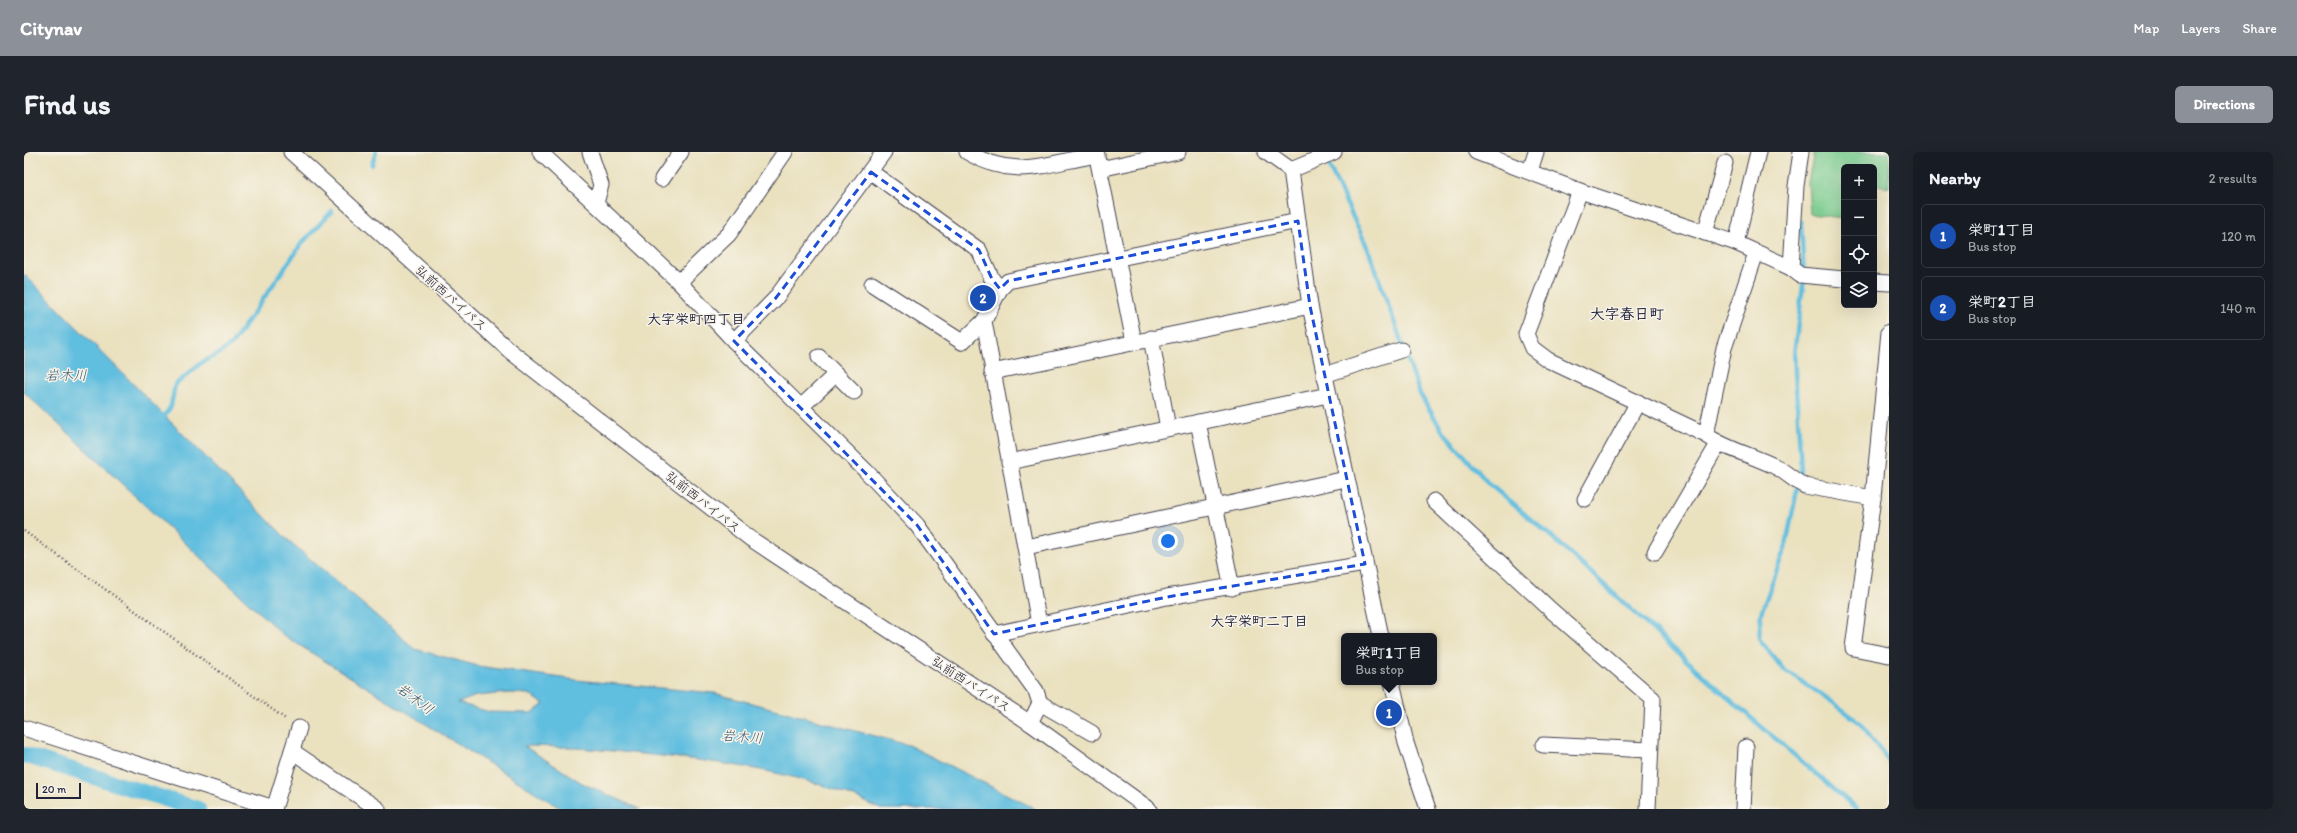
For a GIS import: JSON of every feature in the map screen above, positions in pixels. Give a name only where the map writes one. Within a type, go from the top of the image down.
[{"type":"street","name":"弘前西バイパス","points":[[290,152],[510,350],[751,539],[1030,723],[1148,809]]},
{"type":"street","points":[[540,152],[679,282],[734,341],[866,471],[917,525],[1036,691],[1040,703],[1092,733]]},
{"type":"street","points":[[590,152],[601,185],[596,203]]},
{"type":"street","points":[[662,179],[681,152]]},
{"type":"street","points":[[679,282],[729,234],[785,152]]},
{"type":"street","points":[[734,341],[775,299],[884,152]]},
{"type":"street","points":[[967,152],[986,163],[1008,169],[1031,168],[1098,159],[1178,152]]},
{"type":"street","points":[[1266,152],[1291,170],[1310,306],[1380,633]]},
{"type":"street","points":[[1291,170],[1334,152]]},
{"type":"street","points":[[1476,152],[1580,191],[1736,243],[1800,273],[1841,279]]},
{"type":"street","points":[[1530,171],[1536,152]]},
{"type":"street","points":[[1736,243],[1758,152]]},
{"type":"street","points":[[1800,273],[1801,152]]},
{"type":"street","points":[[1098,159],[1134,342]]},
{"type":"street","points":[[1705,233],[1725,163]]},
{"type":"street","points":[[870,172],[980,250],[992,279],[1000,289]]},
{"type":"street","points":[[1580,191],[1526,334],[1532,348],[1548,360],[1638,402],[1712,439],[1777,468],[1800,484],[1873,498]]},
{"type":"street","points":[[872,284],[962,342],[984,321],[1000,289],[1008,281],[1298,221]]},
{"type":"street","points":[[1655,552],[1712,439],[1724,348],[1756,253]]},
{"type":"street","points":[[1877,282],[1889,283]]},
{"type":"street","points":[[992,372],[1310,306]]},
{"type":"street","points":[[984,321],[992,372],[1026,547],[1039,624]]},
{"type":"street","points":[[1889,332],[1873,498],[1853,648],[1889,655]]},
{"type":"street","points":[[1151,338],[1168,428]]},
{"type":"street","points":[[1324,375],[1401,350]]},
{"type":"street","points":[[819,357],[854,392]]},
{"type":"street","points":[[800,407],[836,374]]},
{"type":"street","points":[[1009,462],[1328,395]]},
{"type":"street","points":[[1585,499],[1638,402]]},
{"type":"street","points":[[1198,422],[1232,588]]},
{"type":"street","points":[[1026,547],[1346,479]]},
{"type":"street","points":[[1434,501],[1552,611],[1653,698],[1648,809]]},
{"type":"street","points":[[994,634],[1168,597],[1232,588],[1365,564]]},
{"type":"street","points":[[1393,685],[1406,743],[1428,809]]},
{"type":"street","points":[[1030,723],[1040,703]]},
{"type":"street","points":[[24,728],[274,809],[299,728]]},
{"type":"street","points":[[1543,745],[1650,750]]},
{"type":"street","points":[[1743,809],[1746,747]]},
{"type":"street","points":[[292,751],[378,809]]},
{"type":"path","points":[[24,532],[299,728]]},
{"type":"highlighted area","points":[[871,172],[979,250],[992,279],[1000,289],[1008,281],[1298,221],[1310,306],[1365,564],[1167,597],[994,634],[917,525],[734,341],[775,299]]},
{"type":"green space","points":[[1814,152],[1889,152],[1889,187],[1877,185],[1877,164],[1841,164],[1841,218],[1810,214],[1808,183]]},
{"type":"water","name":"岩木川","points":[[24,274],[287,539],[415,649],[478,666],[576,680],[714,693],[908,745],[1036,809],[880,809],[852,796],[794,777],[733,765],[672,757],[598,750],[524,746],[582,783],[640,809],[562,809],[283,635],[24,392]],"holes":[[[509,693],[529,694],[544,704],[532,713],[490,712],[458,703],[476,696]]]},
{"type":"waterway","points":[[372,165],[376,152]]},
{"type":"waterway","points":[[1328,164],[1369,251],[1420,394],[1442,430],[1488,483],[1552,537],[1712,684],[1857,809]]},
{"type":"waterway","points":[[161,421],[171,406],[175,385],[201,363],[218,354],[232,344],[302,243],[332,211]]},
{"type":"waterway","points":[[1801,222],[1804,278],[1794,354],[1801,469],[1786,545],[1761,613],[1759,639],[1783,669],[1831,701],[1859,722],[1889,762]]},
{"type":"waterway","points":[[24,755],[198,809]]},
{"type":"place","name":"栄町2丁目","points":[[983,298]]},
{"type":"place","name":"栄町1丁目","points":[[1389,713]]},
{"type":"district","name":"大字春日町","points":[[1627,314]]},
{"type":"district","name":"大字栄町四丁目","points":[[696,319]]},
{"type":"district","name":"大字栄町二丁目","points":[[1259,621]]}]
